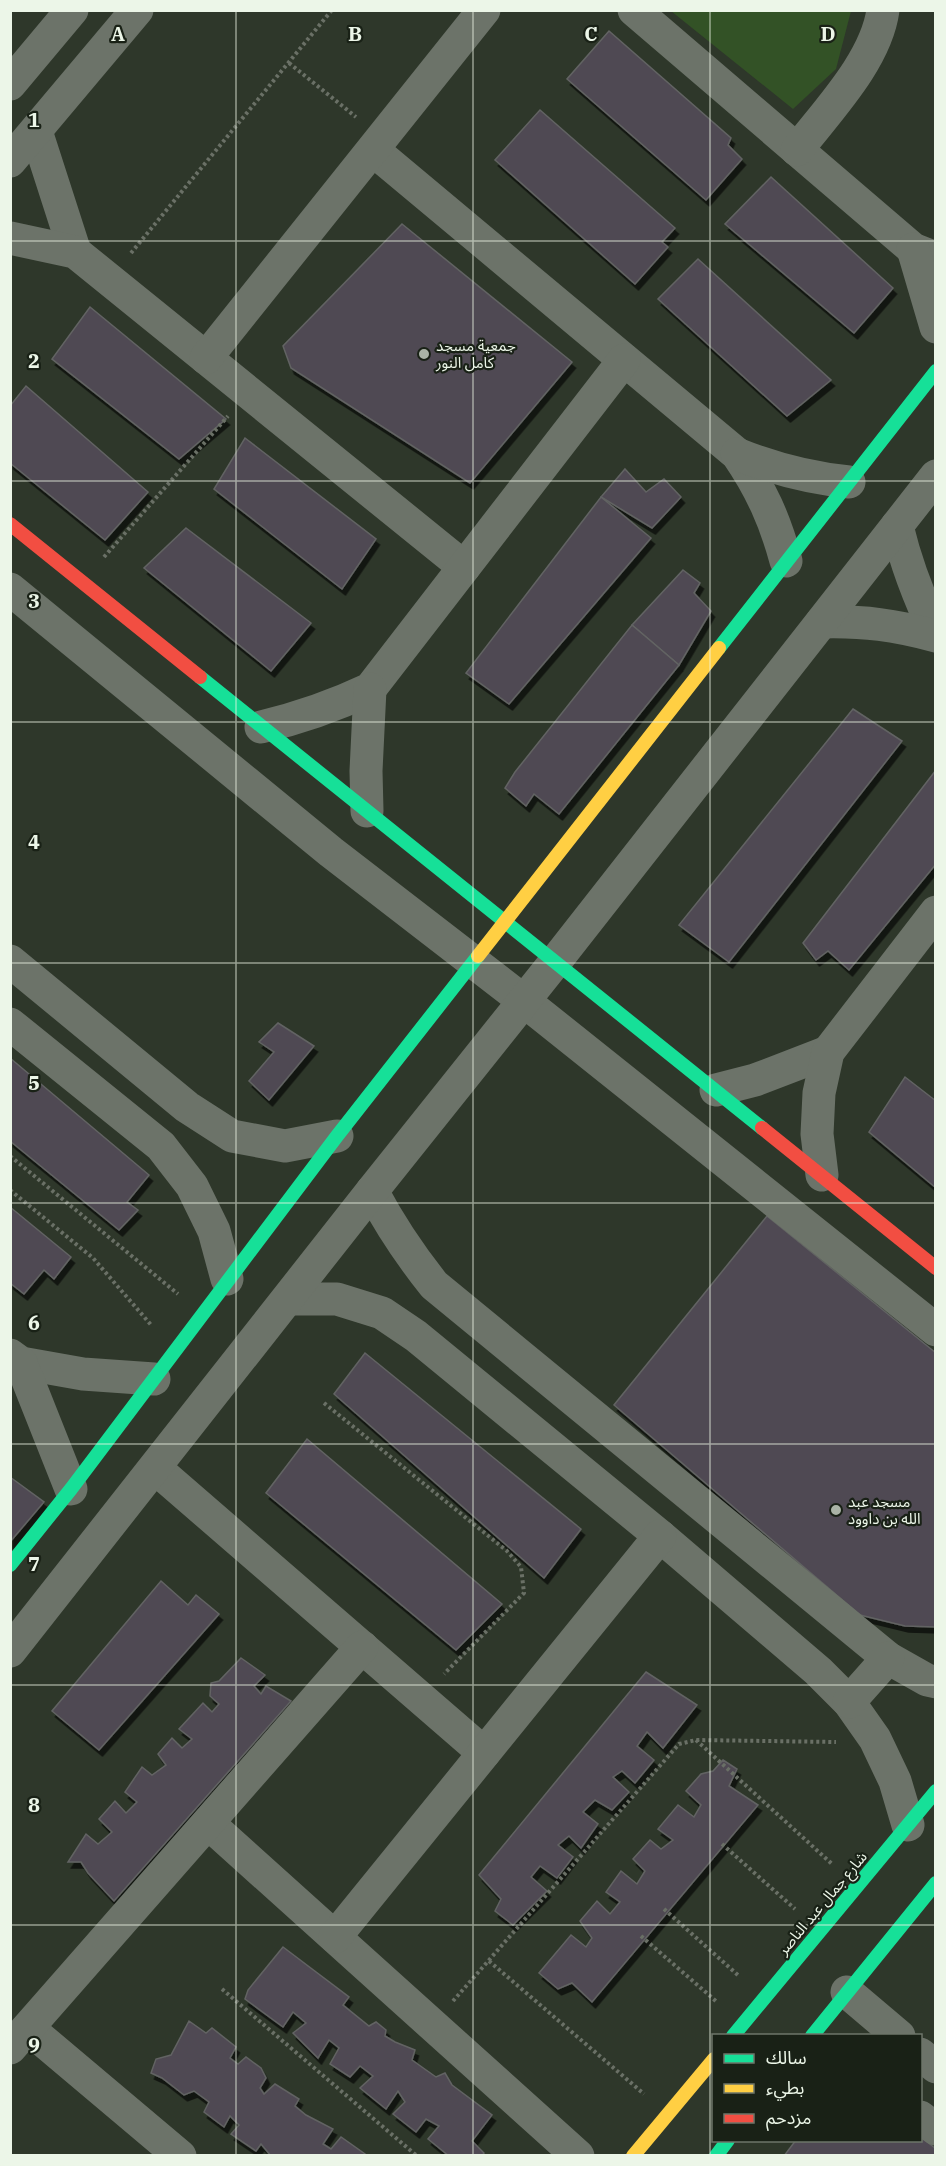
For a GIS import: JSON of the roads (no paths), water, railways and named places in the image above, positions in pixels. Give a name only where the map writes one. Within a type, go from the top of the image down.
[{"type":"street","points":[[10,84],[72,10]]},
{"type":"street","points":[[10,161],[137,10]]},
{"type":"street","points":[[206,357],[484,10]]},
{"type":"street","points":[[634,10],[797,150],[924,254],[936,327]]},
{"type":"street","points":[[797,150],[859,69],[881,25],[883,10]]},
{"type":"street","points":[[36,131],[75,252]]},
{"type":"street","points":[[377,144],[624,360],[737,454],[768,505],[786,561]]},
{"type":"street","points":[[10,238],[75,252],[464,567]]},
{"type":"street","points":[[261,727],[299,718],[370,689],[624,360]]},
{"type":"street","points":[[10,1565],[71,1489],[337,1136],[936,371]]},
{"type":"street","points":[[737,454],[792,474],[849,482]]},
{"type":"street","points":[[10,1651],[936,476]]},
{"type":"street","points":[[10,524],[936,1268]]},
{"type":"street","points":[[897,526],[906,564],[936,634]]},
{"type":"street","points":[[10,590],[331,852],[524,1001],[936,1330]]},
{"type":"street","points":[[822,622],[861,622],[936,634]]},
{"type":"street","points":[[367,812],[366,771],[370,689]]},
{"type":"street","points":[[822,1175],[817,1134],[819,1092],[828,1052],[932,922]]},
{"type":"street","points":[[10,961],[187,1107],[232,1136],[285,1146],[337,1136]]},
{"type":"street","points":[[10,1024],[161,1146],[192,1186],[214,1231],[227,1279]]},
{"type":"street","points":[[716,1090],[783,1071],[828,1052]]},
{"type":"street","points":[[372,1191],[410,1256],[434,1285],[888,1658],[927,1680],[936,1682]]},
{"type":"street","points":[[289,1299],[337,1299],[382,1313],[416,1336],[660,1536],[818,1671],[849,1702],[875,1739],[895,1781],[908,1825]]},
{"type":"street","points":[[16,1359],[83,1374],[153,1379]]},
{"type":"street","points":[[16,1359],[71,1489]]},
{"type":"street","points":[[155,1468],[484,1753]]},
{"type":"street","points":[[335,1937],[660,1536]]},
{"type":"street","points":[[164,2150],[19,2038],[362,1647]]},
{"type":"street","points":[[849,1702],[888,1658]]},
{"type":"street","name":"شارع جمال عبد الناصر","points":[[737,2030],[936,1791]]},
{"type":"street","points":[[208,1823],[578,2156]]},
{"type":"street","points":[[816,2034],[847,1992],[936,1883]]},
{"type":"street","points":[[847,1992],[897,2034]]},
{"type":"street","points":[[922,2055],[936,2067]]},
{"type":"street","points":[[633,2156],[712,2061]]},
{"type":"street","points":[[922,2118],[936,2129]]},
{"type":"street","points":[[716,2156],[726,2142]]},
{"type":"place","name":"جمعية مسجد كامل النور","points":[[424,354]]},
{"type":"place","name":"مسجد عبد الله بن داوود","points":[[836,1510]]}]
